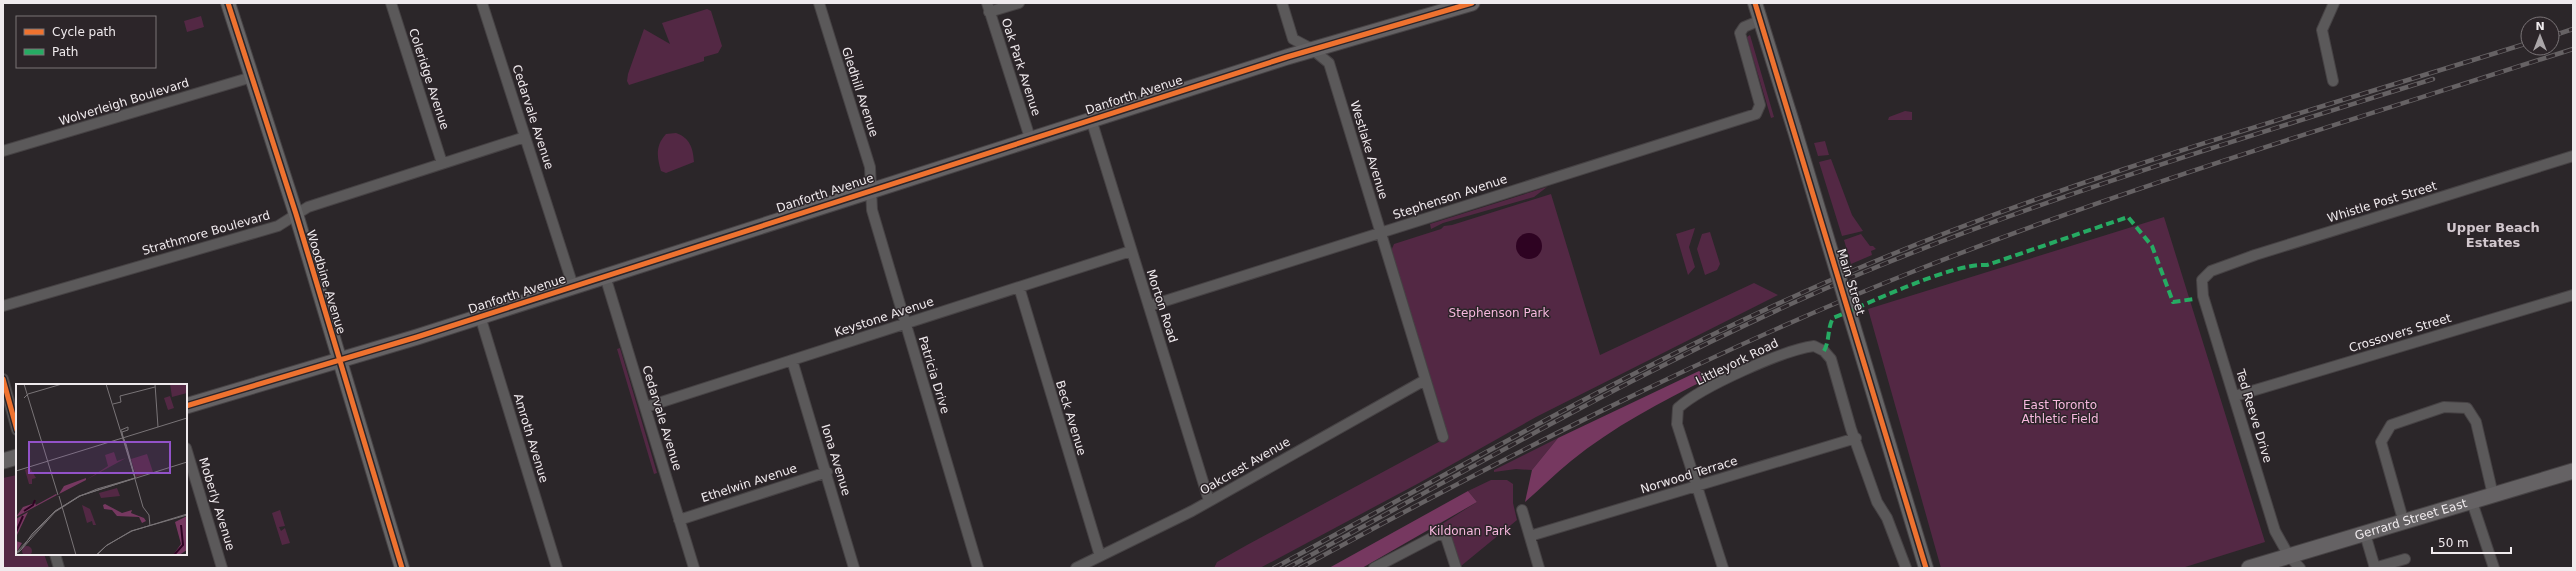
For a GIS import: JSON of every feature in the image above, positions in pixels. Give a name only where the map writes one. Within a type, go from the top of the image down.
[{"type":"main road","name":"Danforth Avenue","points":[[187,406],[480,316],[871,189],[1312,49],[1472,3]]},
{"type":"main road","points":[[3,461],[16,457]]},
{"type":"main road","name":"Gerrard Street East","points":[[2248,568],[2404,523],[2573,471]]},
{"type":"street","name":"Woodbine Avenue","points":[[228,3],[296,214],[402,568]]},
{"type":"street","name":"Coleridge Avenue","points":[[391,3],[442,163]]},
{"type":"street","name":"Cedarvale Avenue","points":[[482,3],[573,286]]},
{"type":"street","name":"Gledhill Avenue","points":[[819,3],[870,167],[871,189]]},
{"type":"street","points":[[988,8],[1019,3]]},
{"type":"street","name":"Westlake Avenue","points":[[1282,3],[1293,39],[1312,49],[1329,63],[1443,437]]},
{"type":"street","name":"Main Street","points":[[1755,3],[1926,568]]},
{"type":"street","points":[[2333,81],[2322,30],[2334,3]]},
{"type":"street","name":"Oak Park Avenue","points":[[988,8],[1030,138]]},
{"type":"street","name":"Stephenson Avenue","points":[[1149,306],[1758,112],[1760,105],[1759,97],[1740,33],[1744,27],[1761,20]]},
{"type":"street","name":"Wolverleigh Boulevard","points":[[3,151],[252,77]]},
{"type":"street","name":"Morton Road","points":[[1091,119],[1209,501]]},
{"type":"street","name":"Strathmore Boulevard","points":[[3,306],[278,226],[308,208],[525,137]]},
{"type":"street","name":"Whistle Post Street","points":[[2202,280],[2210,270],[2573,156]]},
{"type":"street","name":"Patricia Drive","points":[[871,189],[872,210],[978,568]]},
{"type":"street","name":"Keystone Avenue","points":[[646,407],[1131,251]]},
{"type":"street","name":"Cedarvale Avenue","points":[[605,276],[694,568]]},
{"type":"street","name":"Ted Reeve Drive","points":[[2202,280],[2203,296],[2235,396],[2275,531],[2289,556],[2300,568]]},
{"type":"street","name":"Beck Avenue","points":[[1018,287],[1100,556]]},
{"type":"street","name":"Crossovers Street","points":[[2235,396],[2573,295]]},
{"type":"street","name":"Amroth Avenue","points":[[480,316],[557,568]]},
{"type":"street","name":"Littleyork Road","points":[[1695,486],[1677,424],[1678,408],[1683,403],[1775,356],[1801,348],[1814,346],[1824,351],[1830,359],[1856,438]]},
{"type":"street","name":"Iona Avenue","points":[[792,360],[827,472],[854,568]]},
{"type":"street","points":[[3,379],[16,426]]},
{"type":"street","name":"Oakcrest Avenue","points":[[1076,568],[1209,501],[1425,380]]},
{"type":"street","points":[[2404,523],[2381,442],[2391,425],[2444,407],[2467,408],[2476,422],[2493,495]]},
{"type":"street","points":[[1856,438],[1877,502],[1887,518],[1906,568]]},
{"type":"street","name":"Norwood Terrace","points":[[1530,536],[1856,438]]},
{"type":"street","name":"Moberly Avenue","points":[[187,451],[222,568]]},
{"type":"street","name":"Ethelwin Avenue","points":[[679,520],[827,472]]},
{"type":"street","points":[[1695,486],[1723,568]]},
{"type":"street","points":[[2472,502],[2494,568]]},
{"type":"street","points":[[1522,510],[1539,568]]},
{"type":"street","name":"Main Street","points":[[1911,519],[1916,568]]},
{"type":"street","points":[[1374,568],[1439,534],[1446,537],[1456,568]]},
{"type":"street","points":[[2365,534],[2374,568],[2405,559]]},
{"type":"street","points":[[55,555],[60,568]]},
{"type":"green space","points":[[707,9],[711,11],[722,46],[718,53],[704,57],[704,61],[629,85],[627,81],[628,74],[644,29],[670,44],[662,23]]},
{"type":"green space","points":[[201,16],[204,27],[187,32],[184,21]]},
{"type":"green space","points":[[1750,35],[1774,117],[1771,118],[1748,41],[1747,37]]},
{"type":"green space","points":[[1905,111],[1912,112],[1912,120],[1888,120],[1889,117]]},
{"type":"green space","points":[[676,133],[685,138],[690,144],[694,162],[666,173],[661,171],[658,156],[660,143],[666,134]]},
{"type":"green space","points":[[1825,141],[1829,155],[1818,156],[1814,143]]},
{"type":"green space","points":[[1831,159],[1852,215],[1863,231],[1842,236],[1819,162]]},
{"type":"green space","points":[[1547,187],[1534,197],[1443,223],[1431,229],[1430,224]]},
{"type":"green space","name":"Stephenson Park","points":[[1551,194],[1600,355],[1754,283],[1778,295],[1536,417],[1419,483],[1260,568],[1214,568],[1217,562],[1247,545],[1448,437],[1391,251],[1394,244],[1441,229],[1444,226],[1452,225]]},
{"type":"green space","name":"East Toronto Athletic Field","points":[[2164,217],[2265,542],[2182,568],[1941,568],[1868,309]]},
{"type":"green space","points":[[1695,228],[1689,247],[1695,267],[1688,275],[1676,234]]},
{"type":"green space","points":[[1710,232],[1720,264],[1717,270],[1705,275],[1697,249],[1702,234]]},
{"type":"green space","points":[[1861,234],[1870,246],[1873,246],[1876,249],[1871,251],[1872,255],[1851,264],[1844,240]]},
{"type":"green space","points":[[620,348],[657,473],[654,474],[617,349]]},
{"type":"green space","points":[[1558,438],[1532,470],[1516,469],[1494,472],[1494,470]]},
{"type":"green space","points":[[16,475],[16,555],[44,555],[49,568],[3,568],[3,478]]},
{"type":"green space","name":"Kildonan Park","points":[[1491,480],[1507,480],[1513,484],[1513,503],[1517,520],[1461,566],[1446,529],[1442,524],[1477,502],[1468,491]]},
{"type":"green space","points":[[280,510],[285,526],[279,527],[281,531],[285,528],[290,543],[282,545],[272,513]]},
{"type":"shaded area","points":[[1529,233],[1538,237],[1542,246],[1538,255],[1529,259],[1520,255],[1516,246],[1520,237]]},
{"type":"shaded area","points":[[1699,371],[1709,378],[1656,405],[1604,437],[1571,461],[1525,502],[1532,470],[1558,438]]},
{"type":"shaded area","points":[[1468,491],[1477,502],[1362,568],[1329,568]]},
{"type":"tram line","points":[[1758,3],[1928,568]]},
{"type":"railway","points":[[2560,33],[2573,29]]},
{"type":"railway","points":[[1274,568],[1490,450],[1636,373],[1709,336],[1859,268],[1941,235],[2107,175],[2191,147],[2520,45]]},
{"type":"railway","points":[[1300,568],[1527,448],[1681,372],[1838,302],[1998,239],[2161,181],[2573,49]]},
{"type":"railway","points":[[1287,568],[1571,413],[1642,376],[1788,305],[1862,273],[1932,245],[2074,194],[2217,146],[2433,79]]},
{"type":"marked path","points":[[1824,351],[1833,318],[1932,277],[1953,270],[1987,265],[2128,217],[2152,246],[2173,302],[2194,299]]},
{"type":"cycle path","points":[[228,3],[296,214],[402,568]]},
{"type":"cycle path","points":[[187,406],[417,337],[1287,57],[1472,3]]},
{"type":"cycle path","points":[[1755,3],[1926,568]]},
{"type":"cycle path","points":[[3,379],[16,426]]},
{"type":"district","name":"Upper Beach Estates","points":[[2493,234]]}]
